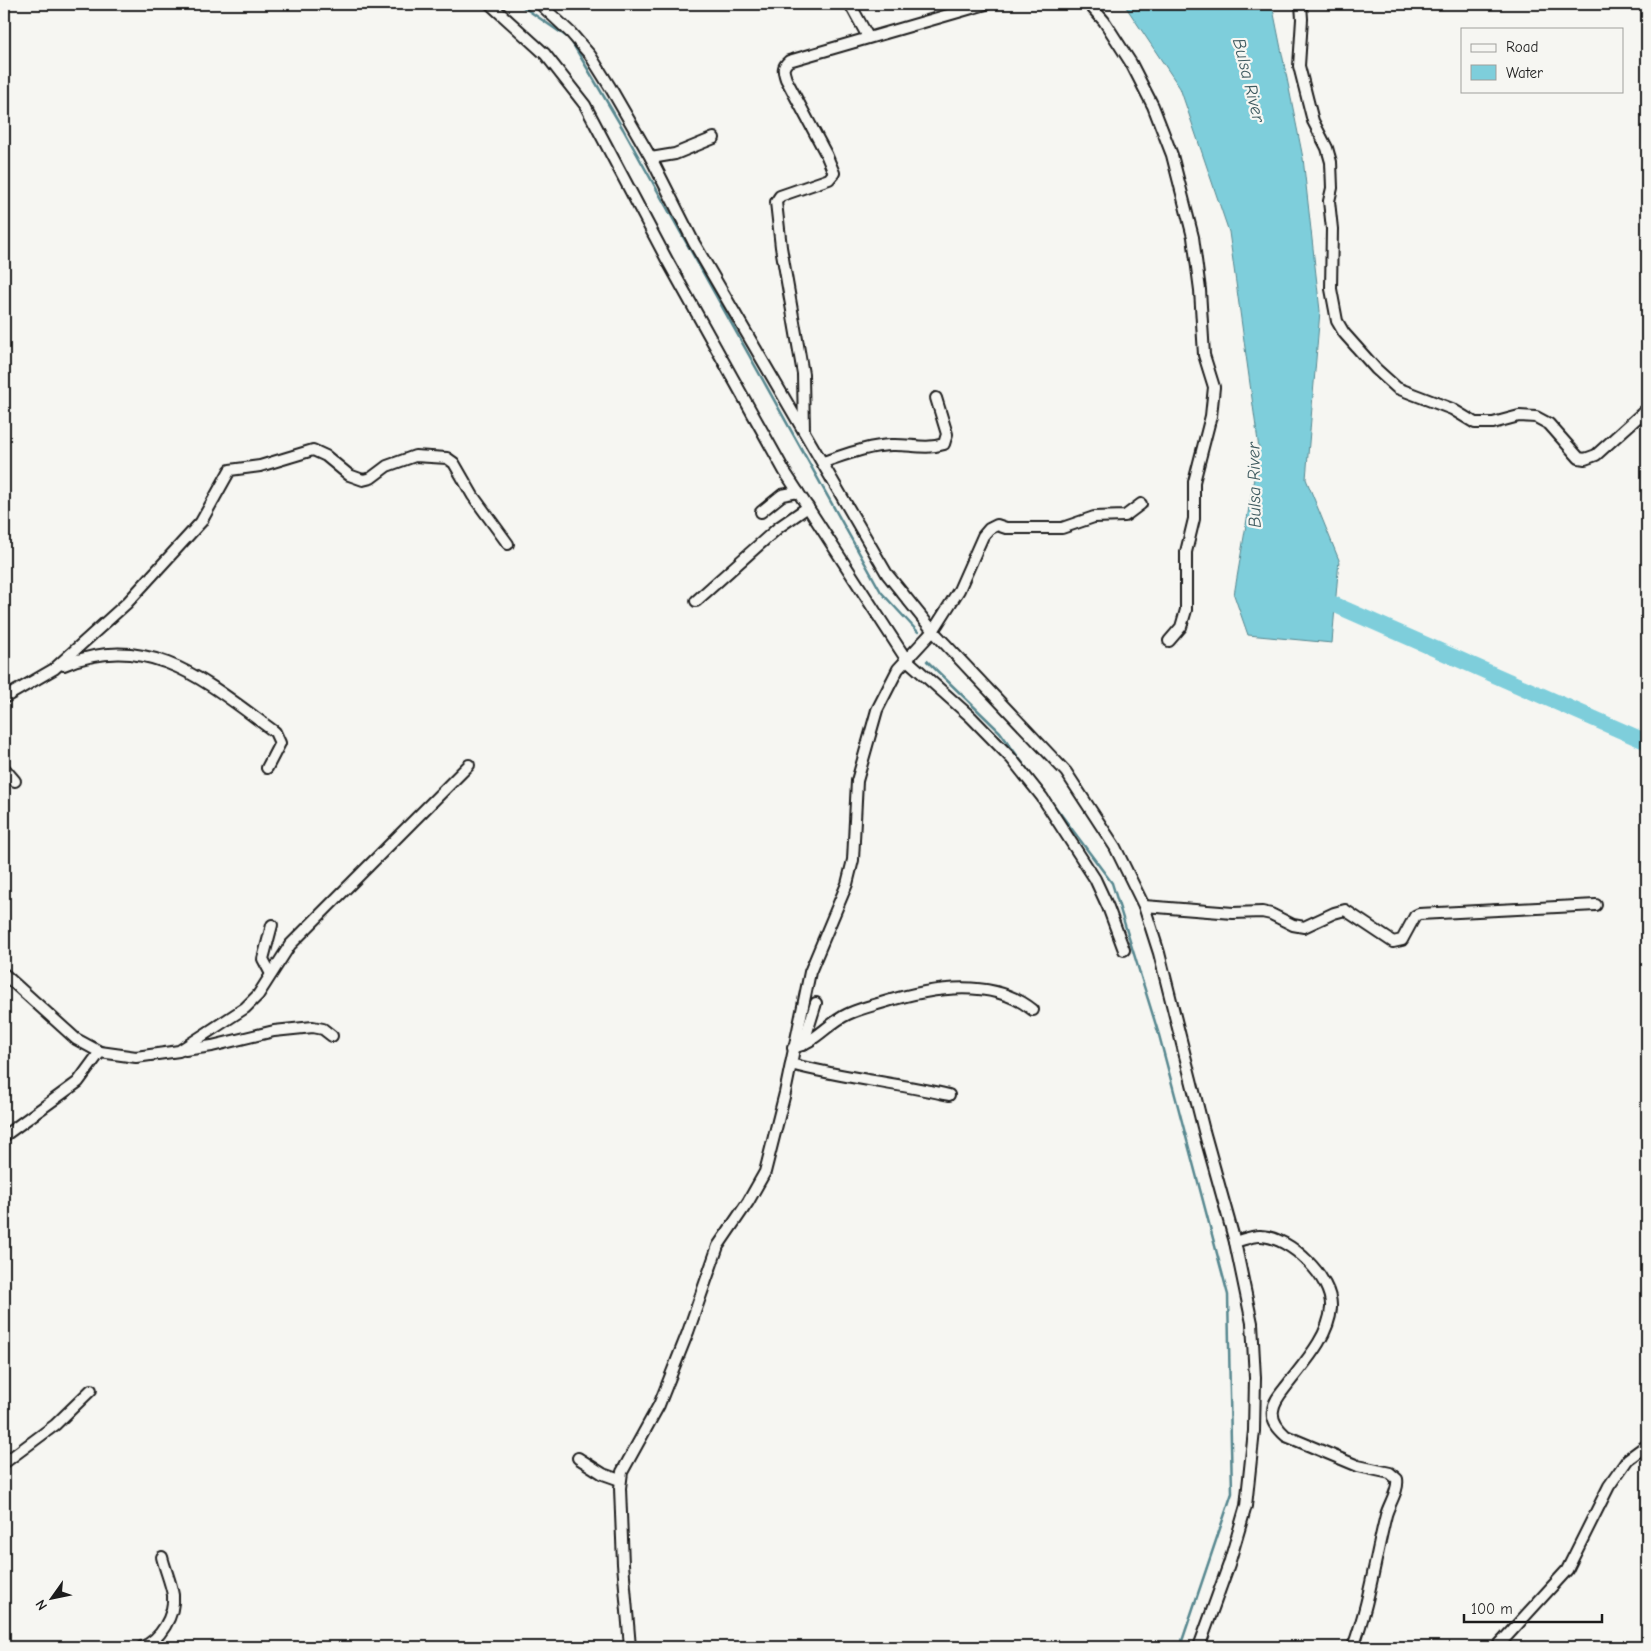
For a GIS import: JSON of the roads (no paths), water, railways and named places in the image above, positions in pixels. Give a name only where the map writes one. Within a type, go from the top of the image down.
[{"type":"street","points":[[490,4],[545,54],[585,105],[676,276],[808,508],[906,659],[971,717],[1028,779],[1094,879],[1108,907],[1124,950]]},
{"type":"street","points":[[540,4],[571,33],[590,55],[650,158],[694,243],[823,462],[881,566],[907,602],[933,632],[1066,772],[1104,827],[1144,906],[1159,954],[1235,1242],[1252,1323],[1255,1378],[1251,1468],[1238,1534],[1199,1647]]},
{"type":"street","points":[[850,4],[868,37]]},
{"type":"street","points":[[804,431],[803,374],[781,247],[776,202],[780,196],[829,178],[834,174],[826,154],[783,70],[784,64],[868,37],[986,4]]},
{"type":"street","points":[[1089,4],[1120,43],[1135,69],[1153,106],[1172,156],[1193,237],[1200,290],[1204,355],[1214,387],[1211,416],[1194,482],[1194,519],[1186,552],[1186,610],[1181,627],[1169,641]]},
{"type":"street","points":[[1301,4],[1299,66],[1313,121],[1327,148],[1331,162],[1332,188],[1329,202],[1332,229],[1331,289],[1337,321],[1344,333],[1397,388],[1452,408],[1475,423],[1493,423],[1519,416],[1536,417],[1549,424],[1568,448],[1579,458],[1585,459],[1596,455],[1647,409]]},
{"type":"street","points":[[650,158],[675,154],[714,138]]},
{"type":"street","points":[[823,462],[874,447],[892,444],[931,448],[944,444],[947,434],[936,398]]},
{"type":"street","points":[[54,669],[127,603],[181,546],[209,509],[226,474],[236,467],[260,466],[313,450],[326,456],[349,475],[363,480],[371,478],[388,466],[415,456],[447,458],[454,463],[473,496],[508,544]]},
{"type":"street","points":[[761,512],[782,495],[798,492]]},
{"type":"street","points":[[798,1047],[810,972],[847,884],[852,860],[857,781],[862,755],[877,710],[891,679],[906,659],[933,632],[959,590],[983,536],[989,529],[997,525],[1006,528],[1062,528],[1094,517],[1125,516],[1141,504]]},
{"type":"street","points":[[696,601],[779,527],[808,508]]},
{"type":"street","points":[[4,698],[54,669],[82,657],[128,652],[180,666],[275,732],[280,743],[266,768]]},
{"type":"street","points":[[179,1051],[245,1008],[258,995],[290,945],[302,931],[469,765]]},
{"type":"street","points":[[4,768],[15,781]]},
{"type":"street","points":[[1144,906],[1233,913],[1262,912],[1271,914],[1293,925],[1304,927],[1334,912],[1345,910],[1393,942],[1402,940],[1415,916],[1419,914],[1596,905]]},
{"type":"street","points":[[271,974],[263,959],[272,925]]},
{"type":"street","points":[[4,974],[76,1039],[100,1052],[136,1057],[212,1046],[274,1030],[314,1027],[323,1029],[332,1036]]},
{"type":"street","points":[[798,1047],[848,1014],[901,997],[938,990],[959,988],[1005,995],[1024,1003],[1033,1010]]},
{"type":"street","points":[[630,1647],[623,1564],[620,1480],[625,1464],[659,1405],[688,1332],[718,1246],[748,1202],[765,1172],[790,1064],[816,1003]]},
{"type":"street","points":[[4,1136],[78,1082],[100,1052]]},
{"type":"street","points":[[790,1064],[821,1072],[902,1084],[950,1095]]},
{"type":"street","points":[[1235,1242],[1260,1235],[1274,1239],[1289,1247],[1316,1268],[1330,1296],[1331,1307],[1324,1330],[1310,1356],[1276,1399],[1272,1411],[1274,1422],[1278,1428],[1286,1436],[1358,1466],[1390,1473],[1397,1478],[1396,1487],[1386,1515],[1366,1607],[1353,1647]]},
{"type":"street","points":[[4,1463],[54,1425],[91,1390]]},
{"type":"street","points":[[1497,1647],[1567,1570],[1609,1486],[1628,1459],[1647,1445]]},
{"type":"street","points":[[578,1458],[603,1474],[620,1480]]},
{"type":"street","points":[[142,1647],[152,1643],[161,1633],[173,1602],[162,1557]]},
{"type":"water","points":[[1124,4],[1272,4],[1303,158],[1320,311],[1306,479],[1339,560],[1332,643],[1248,635],[1234,595],[1259,449],[1229,232],[1180,88]]},
{"type":"waterway","points":[[519,4],[570,39],[623,129],[881,592],[918,632]]},
{"type":"waterway","name":"Bulsa River","points":[[1315,596],[1647,742]]},
{"type":"waterway","points":[[927,661],[1000,732],[1040,787]]},
{"type":"waterway","points":[[1048,797],[1112,883],[1159,1035],[1228,1295],[1232,1493],[1180,1647]]}]
